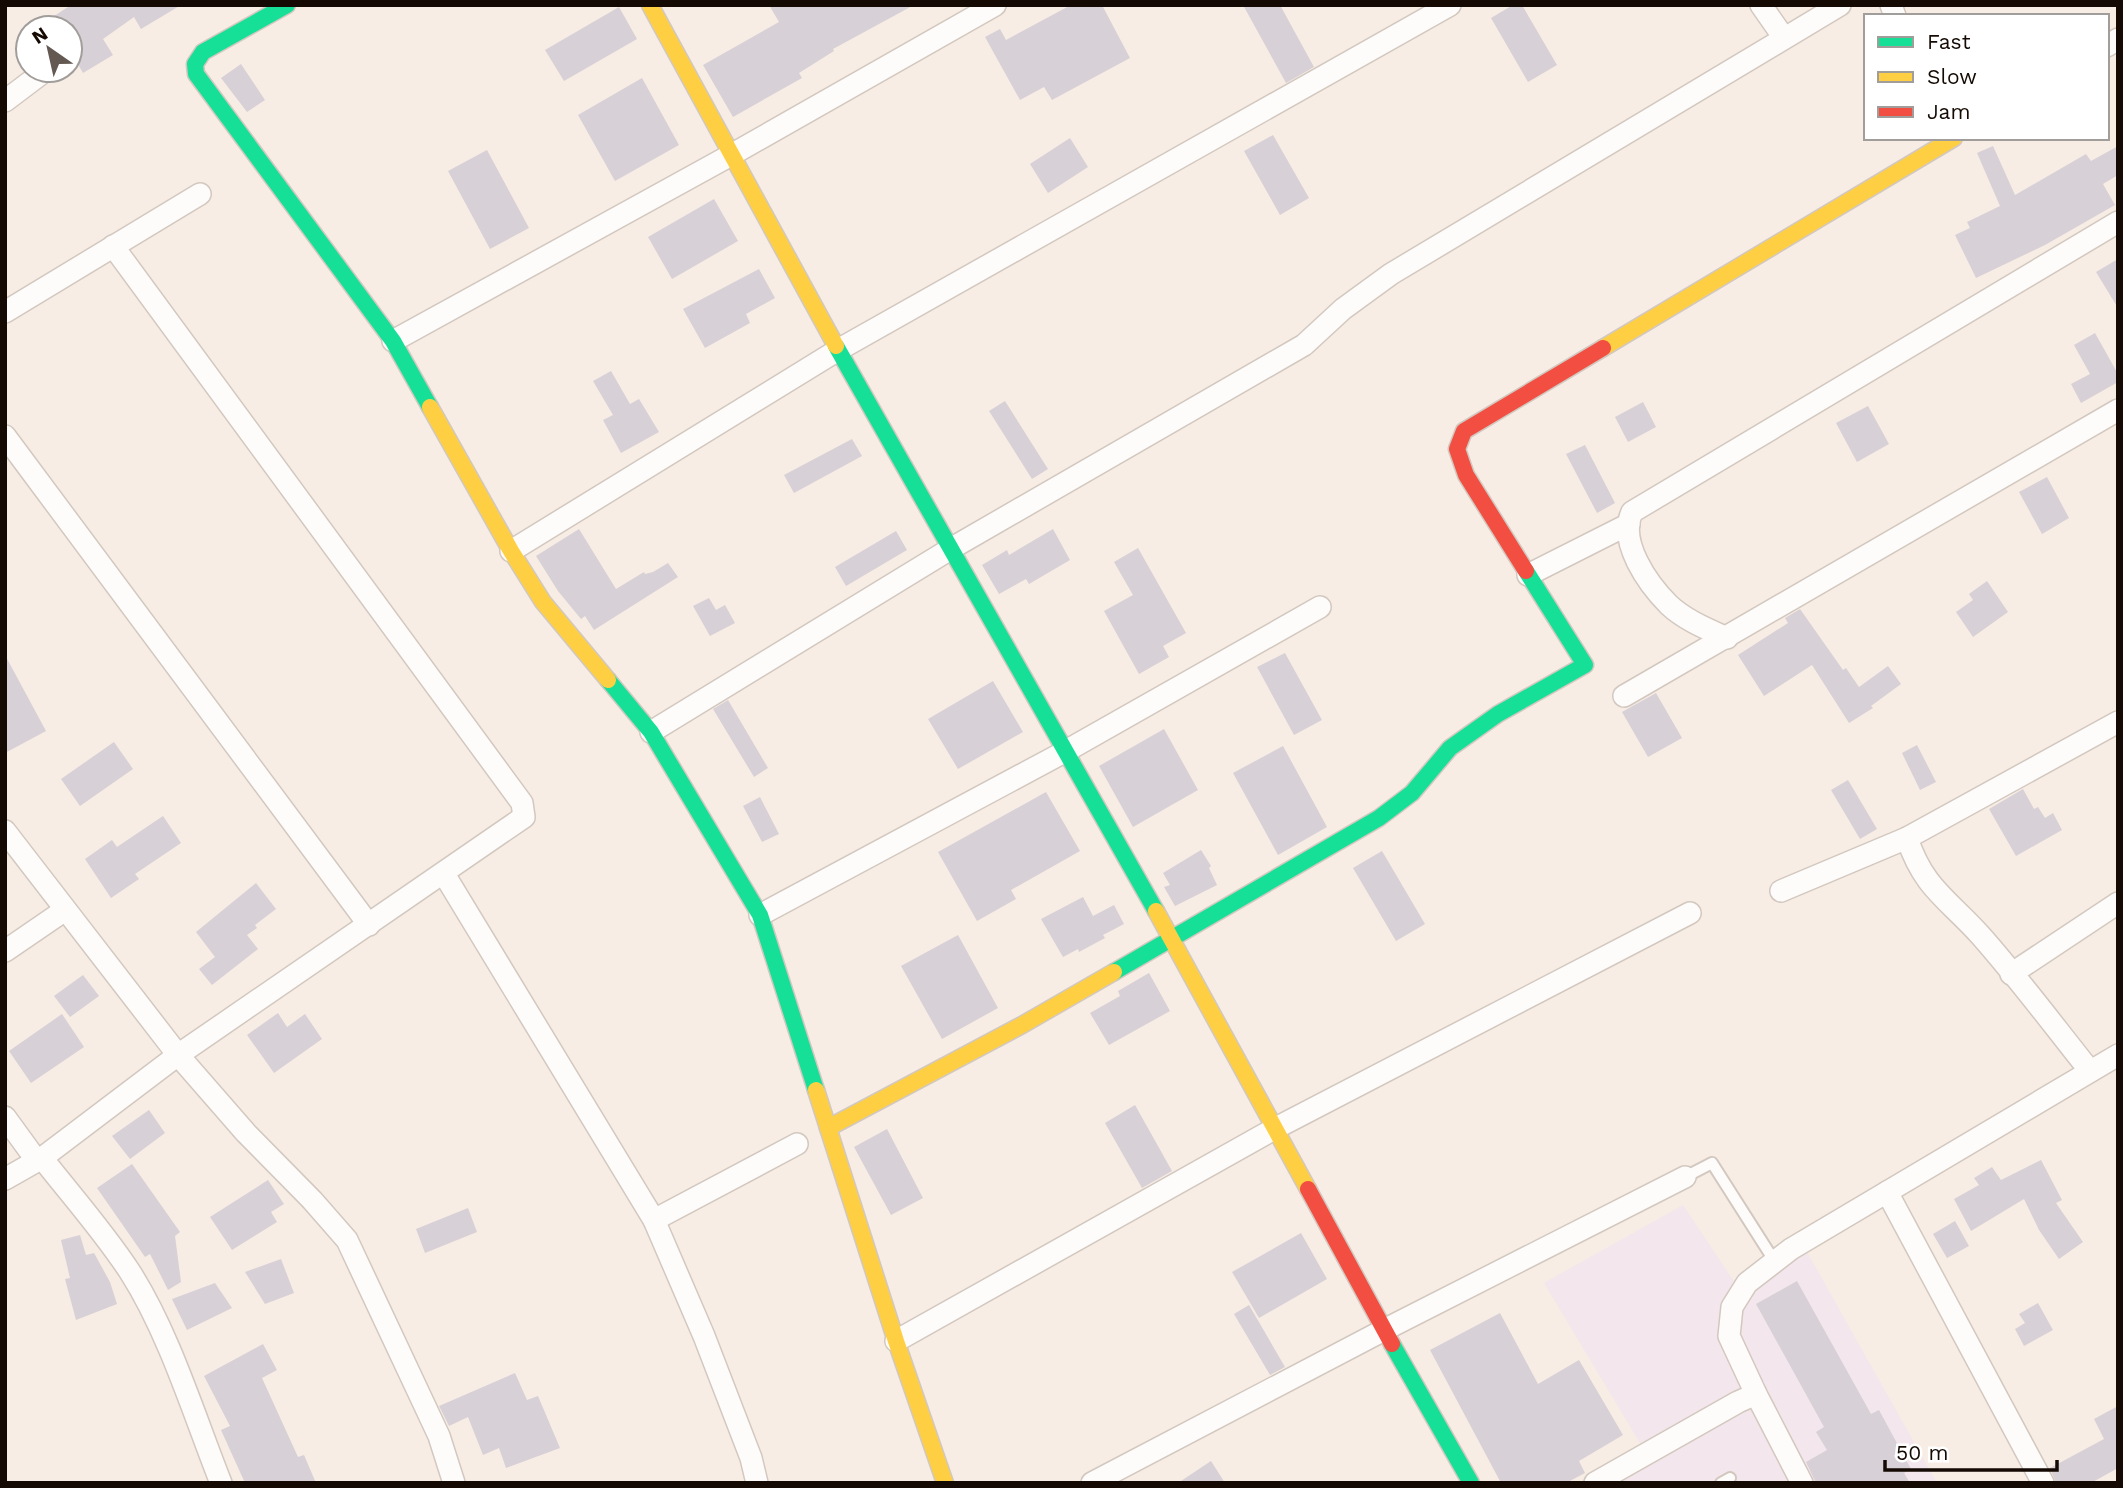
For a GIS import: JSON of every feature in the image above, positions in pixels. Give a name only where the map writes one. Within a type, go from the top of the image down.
[{"type":"street","points":[[287,5],[202,52],[195,70],[393,341],[511,551],[543,602],[651,732],[760,915],[896,1341],[945,1483]]},
{"type":"street","points":[[650,5],[838,350],[1172,939],[1384,1330],[1471,1483]]},
{"type":"street","points":[[393,341],[731,155],[995,5]]},
{"type":"street","points":[[511,551],[838,350],[1450,5]]},
{"type":"street","points":[[1761,5],[1784,38]]},
{"type":"street","points":[[651,732],[952,548],[1304,345],[1343,309],[1391,274],[1839,5]]},
{"type":"street","points":[[5,101],[27,84]]},
{"type":"street","points":[[828,1128],[1022,1025],[1379,818],[1412,793],[1450,748],[1498,714],[1585,665],[1466,475],[1457,449],[1464,431],[1948,140]]},
{"type":"street","points":[[5,312],[200,194]]},
{"type":"street","points":[[1727,638],[1696,624],[1669,605],[1644,573],[1632,551],[1628,533],[1632,512],[2118,222]]},
{"type":"street","points":[[5,1179],[39,1160],[178,1055],[524,817],[522,803],[113,246]]},
{"type":"street","points":[[1624,695],[2118,410]]},
{"type":"street","points":[[5,436],[369,925]]},
{"type":"street","points":[[1528,575],[1629,524]]},
{"type":"street","points":[[760,915],[1066,751],[1320,607]]},
{"type":"street","points":[[1781,891],[1907,838],[2118,722]]},
{"type":"street","points":[[5,831],[178,1055],[246,1133],[347,1240],[439,1436],[454,1483]]},
{"type":"street","points":[[1907,838],[1914,860],[1928,883],[1980,935],[2090,1071]]},
{"type":"street","points":[[443,874],[654,1220],[704,1336],[751,1458],[757,1483]]},
{"type":"street","points":[[2011,974],[2118,904]]},
{"type":"street","points":[[5,951],[65,910]]},
{"type":"street","points":[[896,1341],[1274,1129],[1690,913]]},
{"type":"street","points":[[1802,1483],[1729,1336],[1732,1307],[1747,1283],[1791,1250],[2118,1055]]},
{"type":"street","points":[[5,1117],[102,1234],[136,1283],[162,1335],[221,1483]]},
{"type":"street","points":[[654,1220],[797,1144]]},
{"type":"street","points":[[1091,1483],[1685,1177]]},
{"type":"street","points":[[1887,1192],[2043,1483]]},
{"type":"street","points":[[1595,1483],[1756,1394]]},
{"type":"lane","points":[[1685,1177],[1712,1163],[1775,1262]]},
{"type":"shaded area","points":[[1683,1205],[1733,1280],[1802,1243],[1937,1483],[1595,1483],[1646,1453],[1544,1283]]},
{"type":"building","points":[[71,5],[181,5],[141,29],[134,17],[103,39],[113,55],[84,72],[84,14],[57,14]]},
{"type":"building","points":[[769,5],[914,5],[833,49],[834,51],[799,73],[802,78],[733,117],[703,65],[779,22]]},
{"type":"building","points":[[1071,5],[1102,5],[1130,58],[1052,100],[1044,87],[1020,100],[985,37],[1000,29],[1006,40]]},
{"type":"building","points":[[1243,5],[1280,5],[1314,67],[1286,83]]},
{"type":"building","points":[[1513,5],[1522,5],[1557,65],[1528,82],[1491,18]]},
{"type":"building","points":[[619,7],[637,39],[564,81],[545,50]]},
{"type":"building","points":[[241,64],[265,100],[247,112],[221,78]]},
{"type":"building","points":[[642,78],[679,145],[615,181],[578,115]]},
{"type":"building","points":[[1273,135],[1309,198],[1280,215],[1244,151]]},
{"type":"building","points":[[1070,138],[1088,167],[1048,193],[1030,164]]},
{"type":"building","points":[[1993,146],[2015,195],[2086,154],[2091,161],[2118,146],[2118,175],[2103,184],[2115,205],[2045,245],[1976,278],[1955,235],[1970,228],[1967,222],[2000,206],[1977,153]]},
{"type":"building","points":[[487,150],[529,228],[490,249],[448,171]]},
{"type":"building","points":[[714,199],[738,241],[672,279],[648,237]]},
{"type":"building","points":[[2118,259],[2118,308],[2096,272]]},
{"type":"building","points":[[759,269],[775,298],[746,314],[750,323],[705,348],[683,309]]},
{"type":"building","points":[[2095,333],[2118,374],[2118,382],[2081,403],[2071,384],[2090,374],[2074,345]]},
{"type":"building","points":[[611,371],[630,404],[639,399],[659,432],[621,453],[603,420],[613,415],[593,381]]},
{"type":"building","points":[[1005,401],[1048,469],[1032,479],[989,411]]},
{"type":"building","points":[[1643,402],[1656,427],[1628,442],[1615,417]]},
{"type":"building","points":[[1868,406],[1889,444],[1857,462],[1836,423]]},
{"type":"building","points":[[852,439],[862,456],[794,493],[784,475]]},
{"type":"building","points":[[1585,445],[1615,503],[1597,513],[1566,454]]},
{"type":"building","points":[[2047,477],[2069,518],[2042,534],[2019,492]]},
{"type":"building","points":[[579,529],[616,589],[644,572],[653,572],[668,563],[678,577],[594,630],[585,616],[581,619],[558,591],[536,556]]},
{"type":"building","points":[[1053,529],[1070,560],[1029,584],[1026,579],[999,594],[982,565],[1007,550],[1009,555]]},
{"type":"building","points":[[896,531],[907,550],[846,586],[835,567]]},
{"type":"building","points":[[1138,548],[1186,633],[1163,646],[1169,657],[1139,674],[1104,611],[1133,595],[1114,562]]},
{"type":"building","points":[[1987,581],[2008,612],[1973,637],[1956,612],[1973,600],[1969,594]]},
{"type":"building","points":[[709,598],[716,610],[725,605],[735,623],[710,636],[693,606]]},
{"type":"building","points":[[1800,609],[1843,670],[1846,668],[1859,687],[1888,666],[1901,684],[1871,706],[1873,708],[1849,723],[1812,665],[1764,696],[1738,655],[1788,623],[1785,618]]},
{"type":"building","points":[[1285,653],[1322,720],[1294,735],[1257,667]]},
{"type":"building","points":[[5,655],[46,731],[5,753]]},
{"type":"building","points":[[993,681],[1023,732],[958,769],[928,719]]},
{"type":"building","points":[[1656,693],[1682,738],[1648,757],[1622,712]]},
{"type":"building","points":[[728,700],[768,768],[754,777],[713,709]]},
{"type":"building","points":[[1164,729],[1198,790],[1133,827],[1099,766]]},
{"type":"building","points":[[114,742],[133,769],[80,806],[61,779]]},
{"type":"building","points":[[1917,745],[1936,782],[1920,790],[1902,753]]},
{"type":"building","points":[[1283,746],[1327,827],[1278,855],[1233,773]]},
{"type":"building","points":[[1848,780],[1877,829],[1860,839],[1831,790]]},
{"type":"building","points":[[2023,789],[2034,809],[2038,807],[2045,818],[2053,813],[2062,830],[2016,856],[1989,809]]},
{"type":"building","points":[[1046,792],[1080,851],[1011,890],[1016,899],[977,921],[938,852]]},
{"type":"building","points":[[760,797],[779,834],[762,842],[743,806]]},
{"type":"building","points":[[163,816],[181,843],[135,874],[139,879],[111,898],[85,859],[112,840],[117,847]]},
{"type":"building","points":[[1201,850],[1211,866],[1209,868],[1217,885],[1175,906],[1164,887],[1170,885],[1163,873]]},
{"type":"building","points":[[1382,851],[1425,924],[1396,941],[1353,868]]},
{"type":"building","points":[[256,883],[276,909],[255,925],[257,928],[247,935],[258,949],[212,985],[199,969],[215,957],[196,932]]},
{"type":"building","points":[[1083,897],[1093,916],[1114,905],[1124,924],[1103,935],[1105,938],[1063,957],[1041,919]]},
{"type":"building","points":[[958,935],[998,1008],[942,1039],[901,966]]},
{"type":"building","points":[[1149,973],[1170,1011],[1109,1045],[1090,1013],[1120,996],[1118,991]]},
{"type":"building","points":[[83,975],[99,996],[70,1017],[54,996]]},
{"type":"building","points":[[278,1013],[287,1027],[305,1014],[322,1039],[274,1073],[247,1035]]},
{"type":"building","points":[[62,1014],[84,1047],[31,1083],[9,1051]]},
{"type":"building","points":[[1135,1105],[1172,1171],[1142,1188],[1105,1123]]},
{"type":"building","points":[[149,1110],[165,1133],[130,1159],[112,1136]]},
{"type":"building","points":[[887,1129],[923,1198],[891,1215],[854,1147]]},
{"type":"building","points":[[2041,1160],[2062,1200],[2056,1203],[2083,1242],[2059,1259],[2039,1230],[2024,1199],[1971,1231],[1954,1199],[1979,1185],[1974,1178],[1992,1167],[2001,1180]]},
{"type":"building","points":[[132,1164],[180,1232],[175,1236],[181,1282],[168,1290],[150,1254],[145,1257],[97,1188]]},
{"type":"building","points":[[268,1180],[284,1204],[271,1212],[277,1222],[232,1250],[210,1217]]},
{"type":"building","points":[[468,1208],[477,1232],[425,1253],[416,1229]]},
{"type":"building","points":[[1955,1221],[1969,1246],[1947,1258],[1933,1234]]},
{"type":"building","points":[[1301,1233],[1327,1279],[1259,1318],[1232,1272]]},
{"type":"building","points":[[80,1235],[86,1255],[94,1253],[110,1282],[117,1304],[76,1320],[65,1279],[70,1278],[61,1240]]},
{"type":"building","points":[[281,1259],[294,1293],[265,1304],[245,1272]]},
{"type":"building","points":[[1797,1281],[1871,1414],[1879,1410],[1911,1469],[1904,1473],[1910,1483],[1816,1483],[1806,1462],[1827,1450],[1816,1432],[1824,1427],[1756,1304]]},
{"type":"building","points":[[215,1283],[232,1308],[187,1330],[172,1299]]},
{"type":"building","points":[[2038,1303],[2053,1330],[2024,1346],[2015,1329],[2025,1323],[2019,1314]]},
{"type":"building","points":[[1249,1305],[1285,1367],[1270,1375],[1234,1314]]},
{"type":"building","points":[[1500,1313],[1538,1384],[1579,1360],[1623,1435],[1579,1461],[1585,1473],[1566,1483],[1501,1483],[1430,1350]]},
{"type":"building","points":[[263,1344],[277,1370],[262,1378],[298,1457],[304,1455],[316,1483],[245,1483],[221,1430],[230,1426],[204,1376]]},
{"type":"building","points":[[515,1373],[527,1400],[538,1396],[560,1448],[506,1468],[499,1448],[483,1455],[468,1417],[449,1426],[439,1406]]},
{"type":"building","points":[[2118,1406],[2118,1468],[2091,1483],[2056,1483],[2050,1468],[2104,1439],[2094,1419]]},
{"type":"building","points":[[1211,1461],[1225,1483],[1178,1483]]},
{"type":"traffic: fast","points":[[287,5],[203,52],[195,64],[196,74],[393,341],[430,407]]},
{"type":"traffic: fast","points":[[836,346],[1156,911]]},
{"type":"traffic: fast","points":[[1114,972],[1379,818],[1412,793],[1450,748],[1498,714],[1585,665],[1526,571]]},
{"type":"traffic: fast","points":[[608,680],[651,732],[760,915],[816,1090]]},
{"type":"traffic: fast","points":[[1392,1344],[1471,1483]]},
{"type":"traffic: slow","points":[[650,5],[836,346]]},
{"type":"traffic: slow","points":[[1603,348],[1951,140]]},
{"type":"traffic: slow","points":[[430,407],[511,551],[543,602],[608,680]]},
{"type":"traffic: slow","points":[[1156,911],[1308,1189]]},
{"type":"traffic: slow","points":[[828,1128],[1022,1025],[1114,972]]},
{"type":"traffic: slow","points":[[816,1090],[896,1341],[945,1483]]},
{"type":"traffic: jam","points":[[1526,571],[1466,475],[1457,449],[1464,431],[1603,348]]},
{"type":"traffic: jam","points":[[1308,1189],[1392,1344]]}]
